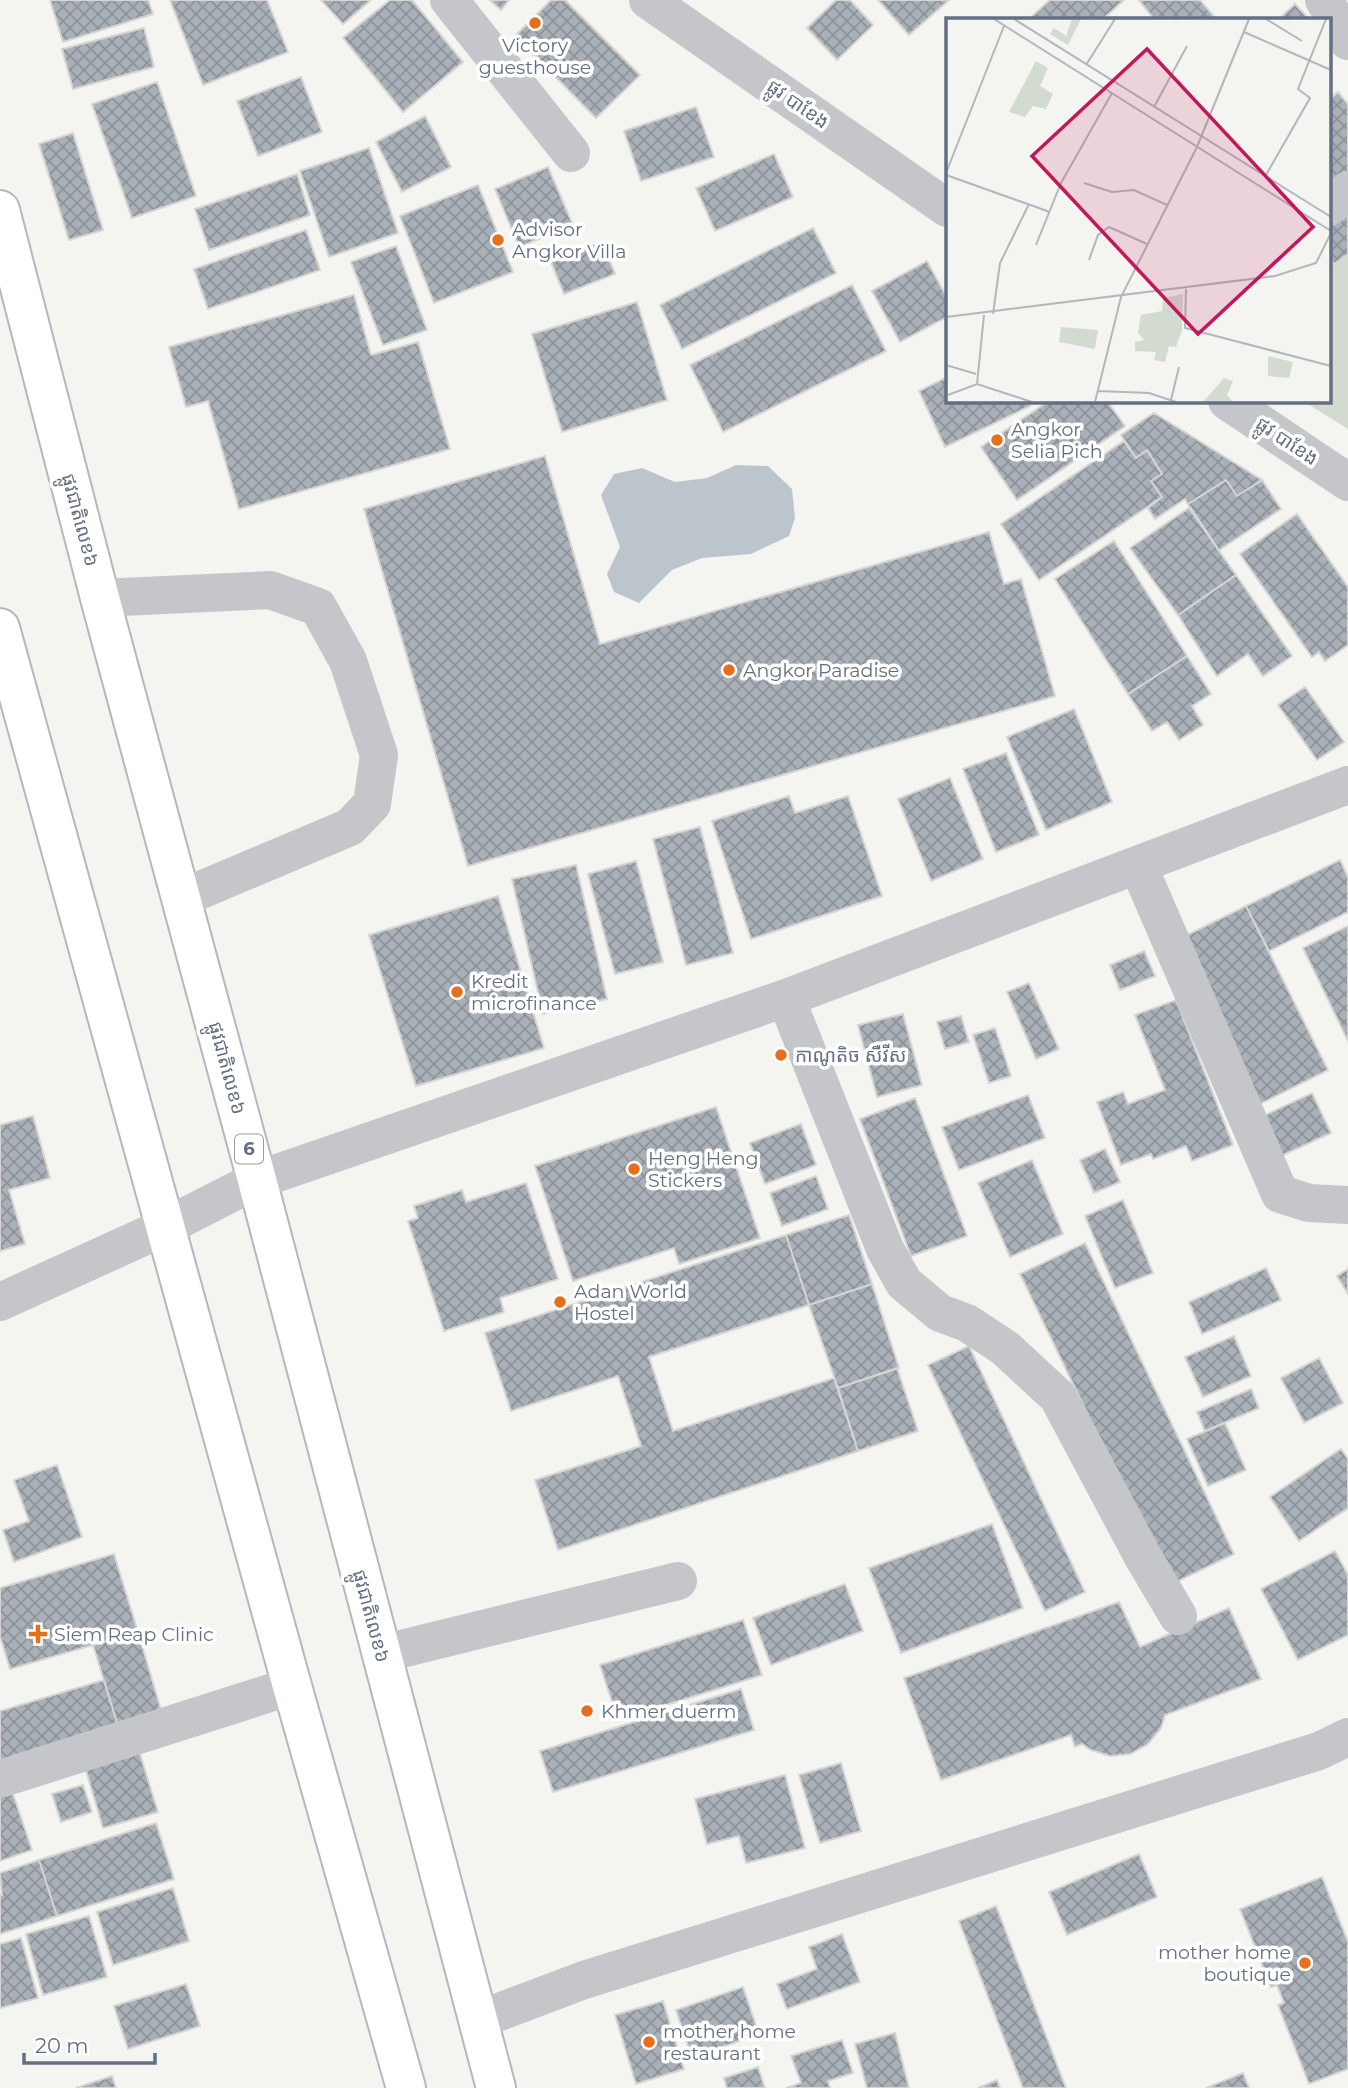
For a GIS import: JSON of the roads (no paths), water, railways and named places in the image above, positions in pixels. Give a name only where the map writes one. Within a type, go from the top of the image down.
[{"type":"main road","name":"ផ្លូវជាតិលេខ៦","points":[[0,210],[100,598],[257,1180],[496,2088]]},
{"type":"main road","points":[[0,628],[292,1686],[406,2088]]},
{"type":"street","points":[[449,0],[571,153]]},
{"type":"street","name":"ផ្លូវ បាខែង","points":[[648,0],[946,207]]},
{"type":"street","points":[[1324,0],[1348,41]]},
{"type":"street","points":[[1330,206],[1348,190]]},
{"type":"street","name":"ផ្លូវ បាខែង","points":[[1228,402],[1348,482]]},
{"type":"street","points":[[100,598],[270,590],[318,607],[348,661],[379,755],[372,804],[350,827],[182,898]]},
{"type":"street","points":[[0,1302],[165,1227],[257,1180],[786,998],[1348,785]]},
{"type":"street","points":[[1138,865],[1280,1194],[1309,1203],[1348,1205]]},
{"type":"street","points":[[786,998],[885,1249],[904,1283],[940,1313],[967,1323],[1005,1348],[1058,1397],[1142,1555],[1178,1616]]},
{"type":"street","points":[[381,1654],[678,1581]]},
{"type":"street","points":[[0,1779],[292,1686]]},
{"type":"street","points":[[478,2020],[583,1980],[1306,1755],[1348,1737]]},
{"type":"place","name":"Victory guesthouse","points":[[535,23]]},
{"type":"place","name":"Advisor Angkor Villa","points":[[498,240]]},
{"type":"place","name":"Angkor Selia Pich","points":[[997,440]]},
{"type":"place","name":"Angkor Paradise","points":[[729,670]]},
{"type":"place","name":"Kredit microfinance","points":[[457,992]]},
{"type":"place","name":"កាណូតិច សឺវីស","points":[[781,1055]]},
{"type":"place","name":"Heng Heng Stickers","points":[[634,1169]]},
{"type":"place","name":"Adan World Hostel","points":[[560,1302]]},
{"type":"place","name":"Siem Reap Clinic","points":[[38,1634]]},
{"type":"place","name":"Khmer duerm","points":[[587,1711]]},
{"type":"place","name":"mother home boutique","points":[[1305,1963]]},
{"type":"place","name":"mother home restaurant","points":[[649,2042]]}]
